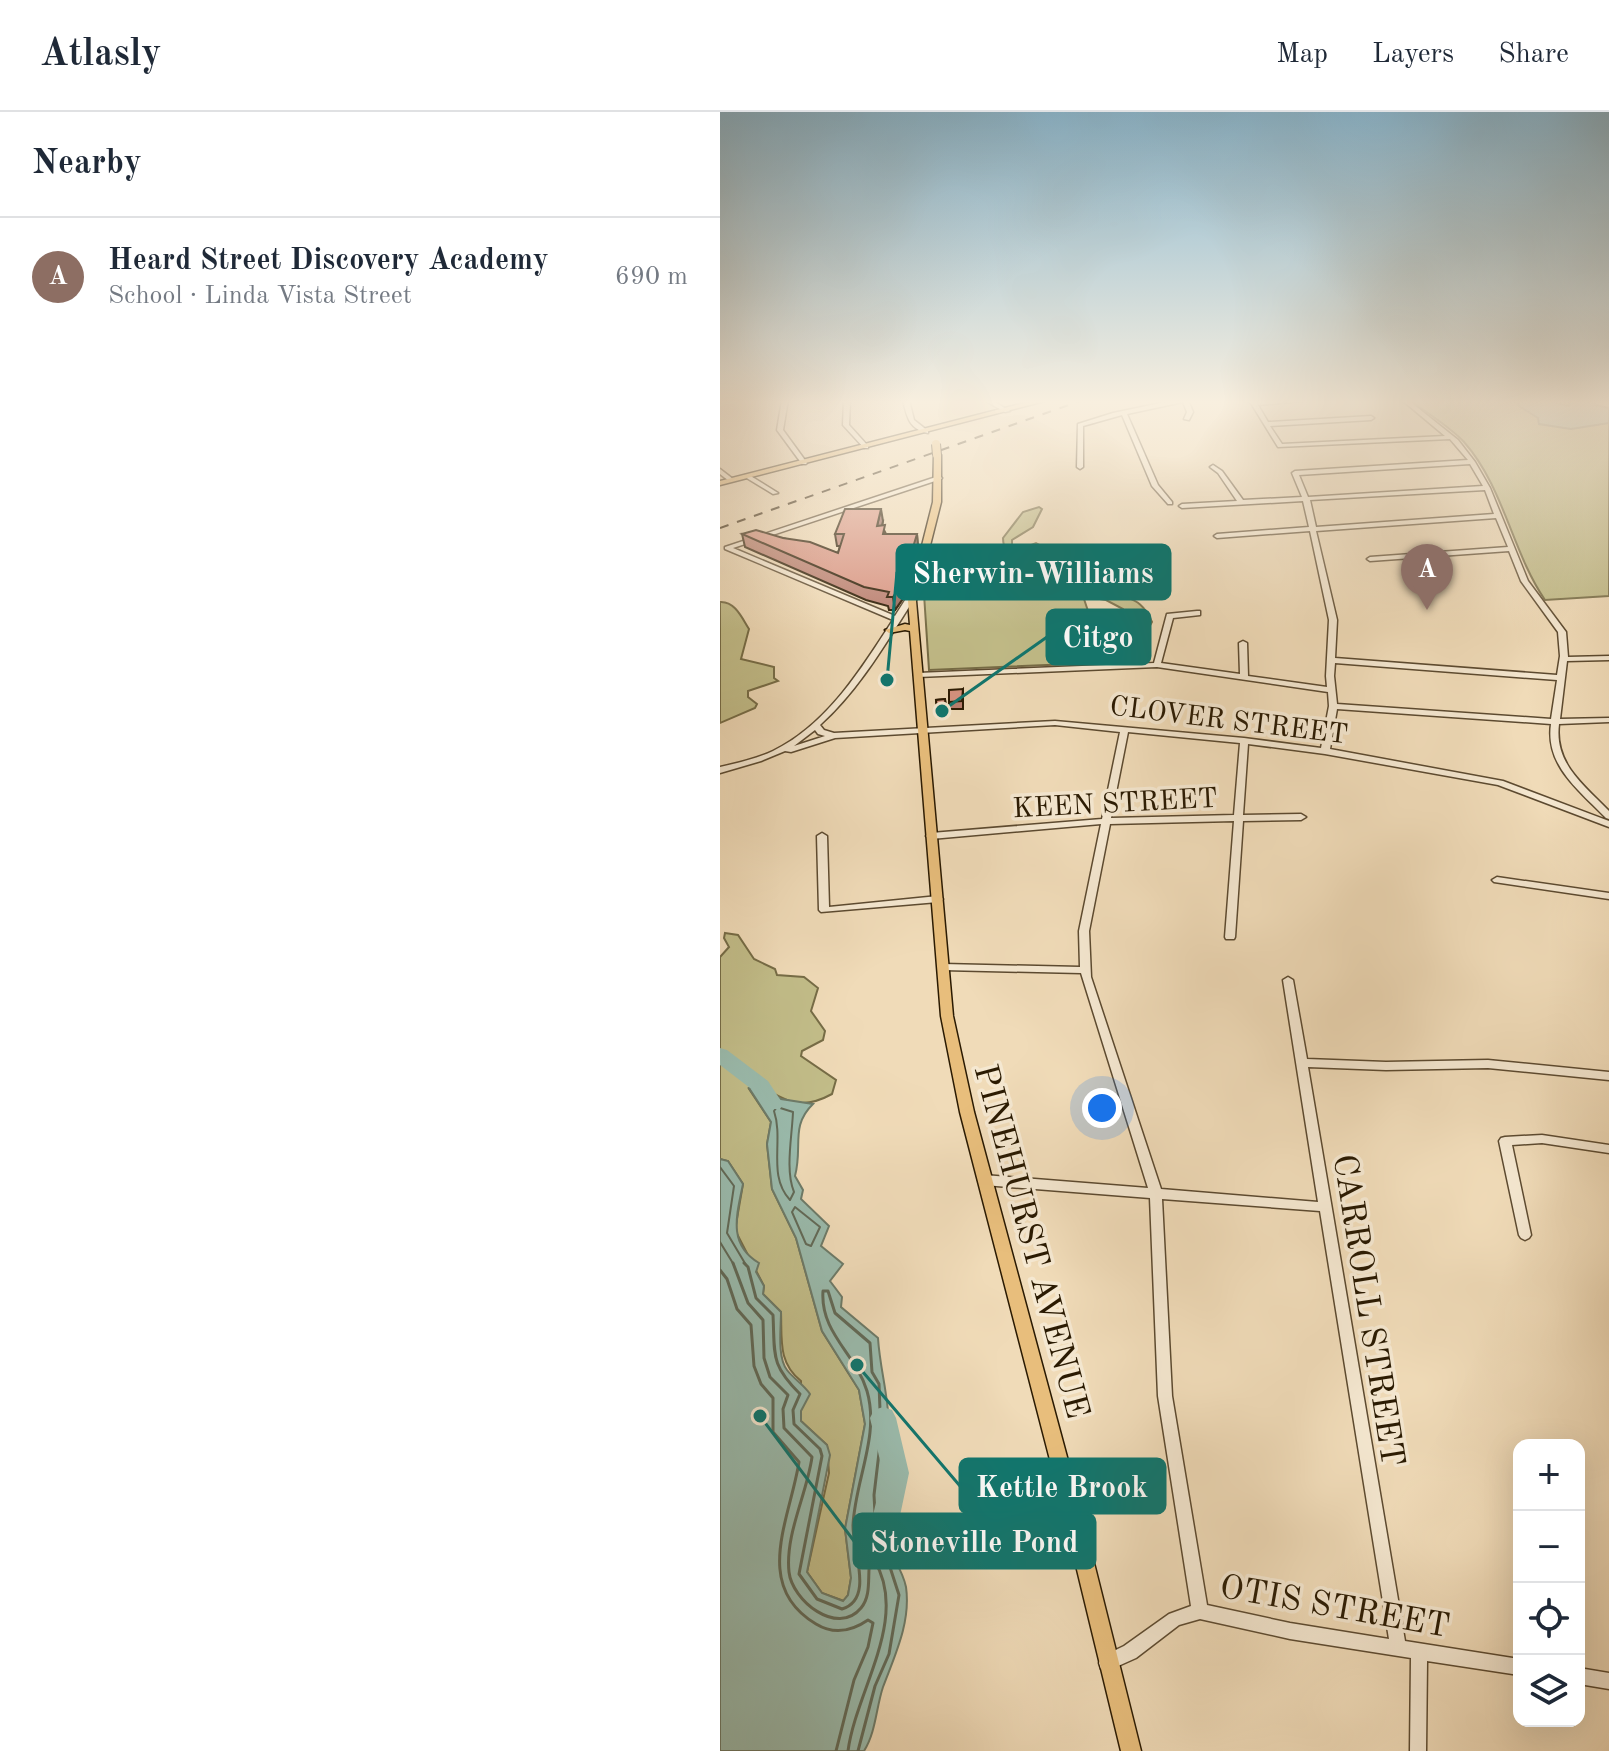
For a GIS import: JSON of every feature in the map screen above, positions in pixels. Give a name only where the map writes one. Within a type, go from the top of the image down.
[{"type":"main road","points":[[720,483],[745,476]]},
{"type":"main road","name":"PINEHURST AVENUE","points":[[939,478],[937,502],[912,596],[931,836],[953,1051],[1131,1751]]},
{"type":"main road","points":[[889,630],[914,629]]},
{"type":"street","points":[[727,476],[731,480]]},
{"type":"street","points":[[748,476],[775,493]]},
{"type":"street","points":[[1151,476],[1170,503]]},
{"type":"street","points":[[1223,476],[1242,503]]},
{"type":"street","points":[[1296,476],[1306,499],[1333,620],[1333,706],[1325,751]]},
{"type":"street","points":[[1480,476],[1525,581],[1559,625],[1562,678],[1553,738],[1558,757],[1609,816]]},
{"type":"street","points":[[897,619],[727,548],[939,478]]},
{"type":"street","points":[[1182,506],[1487,488]]},
{"type":"street","points":[[1217,536],[1498,516]]},
{"type":"street","points":[[1370,559],[1512,549]]},
{"type":"street","points":[[720,770],[763,758],[786,747],[816,725],[845,695],[912,596]]},
{"type":"street","points":[[1157,665],[1170,616],[1197,613]]},
{"type":"street","points":[[1243,643],[1244,677]]},
{"type":"street","points":[[1563,659],[1609,658]]},
{"type":"street","points":[[1331,660],[1562,678]]},
{"type":"street","points":[[918,675],[1157,665],[1332,690]]},
{"type":"street","points":[[1333,706],[1555,722],[1609,720]]},
{"type":"street","name":"CLOVER STREET","points":[[763,758],[834,736],[1055,723],[1325,751],[1500,783],[1609,824]]},
{"type":"street","points":[[816,725],[821,732],[834,736]]},
{"type":"street","points":[[1125,729],[1084,931],[1085,970],[1156,1194],[1165,1396],[1200,1611]]},
{"type":"street","points":[[1230,937],[1244,741]]},
{"type":"street","name":"KEEN STREET","points":[[931,836],[1106,821],[1301,817]]},
{"type":"street","points":[[822,836],[824,910],[938,899]]},
{"type":"street","points":[[1497,880],[1609,896]]},
{"type":"street","points":[[943,967],[1085,970]]},
{"type":"street","name":"CARROLL STREET","points":[[1288,980],[1398,1648]]},
{"type":"street","points":[[1301,1063],[1386,1066],[1488,1064],[1609,1076]]},
{"type":"street","points":[[1525,1235],[1505,1141],[1542,1139],[1609,1149]]},
{"type":"street","points":[[984,1180],[1325,1207]]},
{"type":"street","name":"OTIS STREET","points":[[1107,1663],[1130,1652],[1175,1619],[1200,1611],[1290,1631],[1513,1666]]},
{"type":"street","points":[[1418,1751],[1419,1651]]},
{"type":"street","points":[[1585,1677],[1609,1681]]},
{"type":"shaded area","points":[[1488,476],[1609,476],[1609,596],[1545,600],[1524,561]]},
{"type":"shaded area","points":[[1039,507],[1042,509],[1033,527],[1012,540],[1012,548],[1021,549],[1036,543],[1052,552],[1055,560],[1109,568],[1105,580],[1107,587],[1138,603],[1148,613],[1152,622],[1143,638],[1132,641],[1122,627],[1126,617],[1123,609],[1106,600],[1087,597],[1084,599],[1092,623],[1106,633],[1101,651],[1091,650],[1068,636],[1069,624],[1065,619],[1060,621],[1071,664],[929,670],[924,594],[999,592],[1007,587],[1012,575],[1003,538],[1023,512]]},
{"type":"shaded area","points":[[720,602],[734,607],[749,629],[741,659],[774,667],[774,678],[778,681],[748,691],[748,697],[757,704],[755,708],[720,723]]},
{"type":"shaded area","points":[[725,933],[738,935],[754,959],[775,969],[777,975],[804,977],[818,988],[811,1011],[825,1031],[823,1040],[802,1051],[801,1056],[836,1080],[832,1094],[804,1103],[779,1097],[761,1086],[749,1089],[771,1122],[767,1144],[772,1189],[796,1238],[822,1331],[859,1390],[865,1424],[845,1529],[851,1578],[844,1601],[822,1593],[807,1572],[829,1473],[827,1445],[801,1421],[801,1381],[785,1359],[781,1312],[763,1294],[764,1286],[735,1230],[743,1184],[728,1161],[720,1159],[720,957],[729,947]]},
{"type":"water","points":[[761,1086],[781,1099],[813,1104],[799,1129],[795,1176],[803,1190],[801,1199],[829,1226],[821,1246],[843,1264],[830,1281],[842,1297],[841,1307],[878,1338],[889,1421],[884,1531],[904,1579],[907,1600],[901,1638],[864,1751],[720,1751],[720,1159],[728,1161],[743,1184],[737,1217],[738,1238],[742,1247],[759,1263],[756,1272],[764,1286],[763,1294],[781,1312],[780,1342],[784,1364],[810,1394],[801,1411],[801,1421],[827,1445],[830,1455],[807,1572],[822,1593],[843,1601],[848,1595],[851,1578],[845,1529],[865,1424],[859,1390],[822,1331],[796,1238],[772,1189],[767,1144],[771,1122],[749,1088]]},
{"type":"building","points":[[845,509],[881,509],[877,526],[885,525],[883,534],[917,534],[902,584],[893,597],[887,597],[889,592],[864,587],[742,534],[756,530],[810,542],[838,553],[844,534],[835,534]]},
{"type":"building","points":[[963,689],[962,701],[949,702],[949,690]]},
{"type":"building","points":[[945,699],[946,708],[937,709],[936,700]]},
{"type":"waterway","points":[[720,1055],[761,1086],[773,1104]]},
{"type":"waterway","points":[[879,1549],[896,1473],[883,1418]]},
{"type":"railway","points":[[720,528],[866,476]]},
{"type":"place","name":"Heard Street Discovery Academy","points":[[1427,610]]},
{"type":"place","name":"Sherwin-Williams","points":[[887,680]]},
{"type":"place","name":"Citgo","points":[[942,711]]},
{"type":"place","name":"Kettle Brook","points":[[857,1365]]},
{"type":"place","name":"Stoneville Pond","points":[[760,1416]]}]
